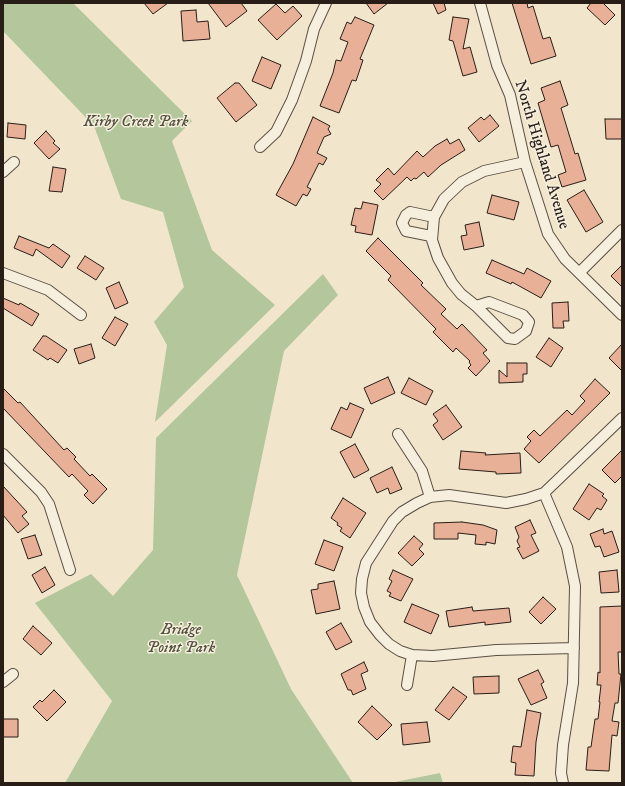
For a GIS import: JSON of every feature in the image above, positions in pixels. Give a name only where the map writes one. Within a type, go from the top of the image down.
[{"type":"street","points":[[260,146],[276,132],[292,100],[306,61],[314,29],[326,3]]},
{"type":"street","name":"North Highland Avenue","points":[[480,3],[497,65],[510,96],[525,162],[548,234],[565,259],[580,272],[622,315]]},
{"type":"street","points":[[3,172],[14,162]]},
{"type":"street","points":[[476,306],[489,302],[523,315],[529,322],[526,331],[515,339],[508,338],[476,306],[461,294],[449,278],[438,258],[431,236],[434,216],[444,199],[462,182],[484,171],[525,162]]},
{"type":"street","points":[[431,236],[406,231],[402,223],[406,215],[410,212],[434,216]]},
{"type":"street","points":[[580,272],[622,230]]},
{"type":"street","points":[[3,273],[48,290],[81,315]]},
{"type":"street","points":[[574,648],[496,650],[433,656],[412,655],[400,651],[389,644],[370,622],[364,607],[361,592],[362,578],[366,563],[393,521],[402,512],[430,497],[449,495],[506,503],[526,499],[544,492],[622,418]]},
{"type":"street","points":[[398,434],[422,471],[430,497]]},
{"type":"street","points":[[3,454],[41,492],[49,504],[70,570]]},
{"type":"street","points":[[544,492],[562,530],[572,567],[576,603],[573,683],[561,773],[563,783]]},
{"type":"street","points":[[407,685],[412,655]]},
{"type":"street","points":[[3,682],[13,674]]},
{"type":"green space","name":"Kirby Creek Park","points":[[3,3],[73,3],[192,121],[172,141],[212,250],[275,305],[155,422],[167,345],[154,322],[184,287],[163,212],[121,199],[94,126],[3,31]]},
{"type":"green space","name":"Bridge Point Park","points":[[323,274],[338,295],[284,351],[237,575],[291,689],[353,783],[65,783],[112,701],[35,603],[91,574],[113,596],[153,550],[156,438]]},
{"type":"green space","points":[[440,773],[443,783],[390,783]]},
{"type":"building","points":[[144,3],[168,3],[153,14]]},
{"type":"building","points":[[208,3],[241,3],[247,11],[226,27]]},
{"type":"building","points":[[366,3],[388,3],[374,14]]},
{"type":"building","points":[[433,3],[444,3],[446,10],[438,14]]},
{"type":"building","points":[[512,3],[527,3],[528,8],[533,6],[543,39],[550,37],[556,56],[531,64]]},
{"type":"building","points":[[591,3],[603,3],[615,15],[605,25],[587,8]]},
{"type":"building","points":[[276,4],[285,13],[293,6],[302,16],[277,40],[258,20]]},
{"type":"building","points":[[196,10],[197,22],[208,21],[210,39],[183,41],[181,11]]},
{"type":"building","points":[[355,17],[374,25],[360,59],[363,60],[356,81],[352,80],[339,113],[320,106],[333,73],[336,60],[341,61],[348,42],[340,39],[347,22],[351,24]]},
{"type":"building","points":[[453,17],[469,19],[463,49],[470,47],[477,72],[463,76],[453,41],[449,40]]},
{"type":"building","points":[[262,57],[281,65],[271,89],[252,81]]},
{"type":"building","points":[[560,81],[568,105],[561,108],[575,154],[578,153],[586,180],[562,187],[558,175],[566,172],[558,145],[551,147],[538,103],[545,100],[541,88]]},
{"type":"building","points":[[235,83],[239,83],[257,105],[236,122],[217,98]]},
{"type":"building","points":[[490,115],[499,126],[479,142],[468,128],[481,117],[484,120]]},
{"type":"building","points":[[313,117],[330,126],[328,129],[331,134],[324,137],[317,153],[327,158],[323,165],[319,163],[307,187],[311,189],[307,196],[303,194],[296,206],[276,195],[293,164]]},
{"type":"building","points":[[605,119],[622,119],[622,139],[606,139]]},
{"type":"building","points":[[8,123],[26,125],[25,139],[7,137]]},
{"type":"building","points":[[46,131],[55,141],[53,143],[60,149],[49,159],[34,143]]},
{"type":"building","points":[[447,139],[450,144],[459,139],[465,150],[441,165],[428,177],[424,172],[416,179],[414,178],[411,181],[407,177],[383,200],[374,191],[381,184],[376,180],[388,168],[394,175],[417,151],[423,157],[435,146]]},
{"type":"building","points":[[53,167],[66,169],[62,192],[49,191]]},
{"type":"building","points":[[584,190],[603,222],[586,232],[567,200]]},
{"type":"building","points":[[492,195],[519,202],[514,220],[487,213]]},
{"type":"building","points":[[363,202],[378,205],[372,235],[355,232],[356,226],[351,225],[355,208],[361,209]]},
{"type":"building","points":[[479,222],[484,246],[464,250],[461,236],[467,235],[465,225]]},
{"type":"building","points":[[19,236],[49,248],[53,244],[70,256],[62,268],[36,249],[33,256],[14,248]]},
{"type":"building","points":[[378,238],[423,283],[421,285],[446,309],[441,314],[457,329],[462,324],[487,350],[483,353],[490,361],[476,376],[468,368],[471,365],[469,362],[470,361],[456,348],[453,352],[433,332],[436,329],[388,280],[391,276],[366,251]]},
{"type":"building","points":[[85,256],[104,268],[96,280],[77,268]]},
{"type":"building","points":[[492,260],[524,274],[527,268],[551,281],[541,298],[512,282],[511,284],[486,273]]},
{"type":"building","points":[[622,265],[622,287],[611,276]]},
{"type":"building","points":[[119,282],[128,303],[115,309],[106,288]]},
{"type":"building","points":[[3,298],[19,305],[20,303],[39,314],[32,326],[3,308]]},
{"type":"building","points":[[568,302],[569,321],[563,321],[564,328],[553,328],[552,303]]},
{"type":"building","points":[[115,317],[128,324],[115,346],[102,338]]},
{"type":"building","points":[[43,336],[46,336],[67,350],[58,363],[50,358],[48,360],[33,350]]},
{"type":"building","points":[[549,338],[563,348],[551,367],[536,357]]},
{"type":"building","points":[[91,344],[95,358],[79,364],[74,349]]},
{"type":"building","points":[[622,344],[622,371],[609,358]]},
{"type":"building","points":[[507,363],[527,363],[527,374],[523,374],[523,382],[499,383],[499,370],[507,377]]},
{"type":"building","points":[[388,377],[395,393],[371,404],[364,388]]},
{"type":"building","points":[[409,378],[433,391],[426,405],[401,393]]},
{"type":"building","points":[[595,379],[610,393],[539,463],[524,449],[531,441],[527,437],[534,430],[540,436],[567,410],[572,415],[585,401],[580,396]]},
{"type":"building","points":[[3,388],[18,403],[20,402],[64,450],[67,448],[76,457],[74,459],[90,476],[92,474],[107,489],[93,504],[84,495],[88,491],[72,474],[69,477],[3,408]]},
{"type":"building","points":[[350,403],[364,409],[351,438],[331,429],[341,407],[347,410]]},
{"type":"building","points":[[446,405],[462,427],[443,440],[433,425],[438,421],[433,414]]},
{"type":"building","points":[[355,444],[369,470],[354,478],[340,452]]},
{"type":"building","points":[[622,450],[622,476],[615,483],[602,470]]},
{"type":"building","points":[[461,451],[486,453],[485,455],[520,453],[521,473],[496,474],[496,472],[459,469]]},
{"type":"building","points":[[392,467],[402,489],[390,494],[388,488],[377,493],[370,478]]},
{"type":"building","points":[[589,484],[604,494],[602,496],[607,500],[601,510],[597,508],[589,520],[573,509]]},
{"type":"building","points":[[3,486],[27,512],[22,516],[29,524],[18,533],[3,515]]},
{"type":"building","points":[[343,498],[366,513],[350,538],[340,531],[342,528],[331,518]]},
{"type":"building","points":[[530,520],[536,533],[531,535],[539,551],[523,559],[517,548],[520,547],[517,541],[519,537],[515,527]]},
{"type":"building","points":[[462,522],[483,525],[497,530],[495,544],[486,542],[486,545],[475,544],[476,535],[458,533],[458,539],[434,539],[434,523]]},
{"type":"building","points":[[603,529],[604,534],[612,531],[619,552],[604,557],[600,546],[595,547],[590,534]]},
{"type":"building","points":[[35,535],[42,555],[28,559],[21,539]]},
{"type":"building","points":[[414,536],[423,544],[419,549],[424,554],[412,566],[398,553]]},
{"type":"building","points":[[324,540],[343,547],[334,571],[315,564]]},
{"type":"building","points":[[45,567],[55,585],[42,593],[32,575]]},
{"type":"building","points":[[393,570],[413,579],[401,601],[389,596],[391,593],[387,591],[392,581],[389,579]]},
{"type":"building","points":[[617,570],[619,592],[601,593],[599,572]]},
{"type":"building","points":[[334,581],[340,609],[316,614],[311,590],[318,589],[318,584]]},
{"type":"building","points":[[543,597],[556,609],[541,624],[529,612]]},
{"type":"building","points":[[412,604],[439,615],[431,634],[404,622]]},
{"type":"building","points":[[622,606],[622,652],[618,652],[619,674],[621,674],[618,703],[615,703],[612,721],[619,722],[617,736],[612,735],[609,771],[586,770],[588,747],[591,747],[595,719],[598,719],[600,702],[601,685],[597,685],[598,672],[600,673],[600,607]]},
{"type":"building","points":[[472,607],[473,611],[509,608],[511,622],[485,625],[485,622],[449,627],[446,611]]},
{"type":"building","points":[[341,623],[352,642],[336,650],[326,632]]},
{"type":"building","points":[[33,626],[52,643],[41,655],[23,639]]},
{"type":"building","points":[[364,662],[368,671],[361,674],[366,689],[353,695],[351,690],[348,690],[341,674]]},
{"type":"building","points":[[538,670],[544,682],[541,684],[547,698],[531,705],[518,679]]},
{"type":"building","points":[[499,676],[499,693],[474,694],[473,677]]},
{"type":"building","points":[[453,687],[467,697],[449,720],[435,710]]},
{"type":"building","points":[[54,690],[66,702],[47,721],[33,707],[40,700],[42,702]]},
{"type":"building","points":[[372,706],[392,725],[377,740],[358,722]]},
{"type":"building","points":[[527,710],[541,713],[536,742],[534,776],[515,775],[516,763],[511,762],[513,746],[521,747]]},
{"type":"building","points":[[3,719],[18,719],[18,737],[3,737]]},
{"type":"building","points":[[427,722],[430,742],[403,745],[401,724]]}]
